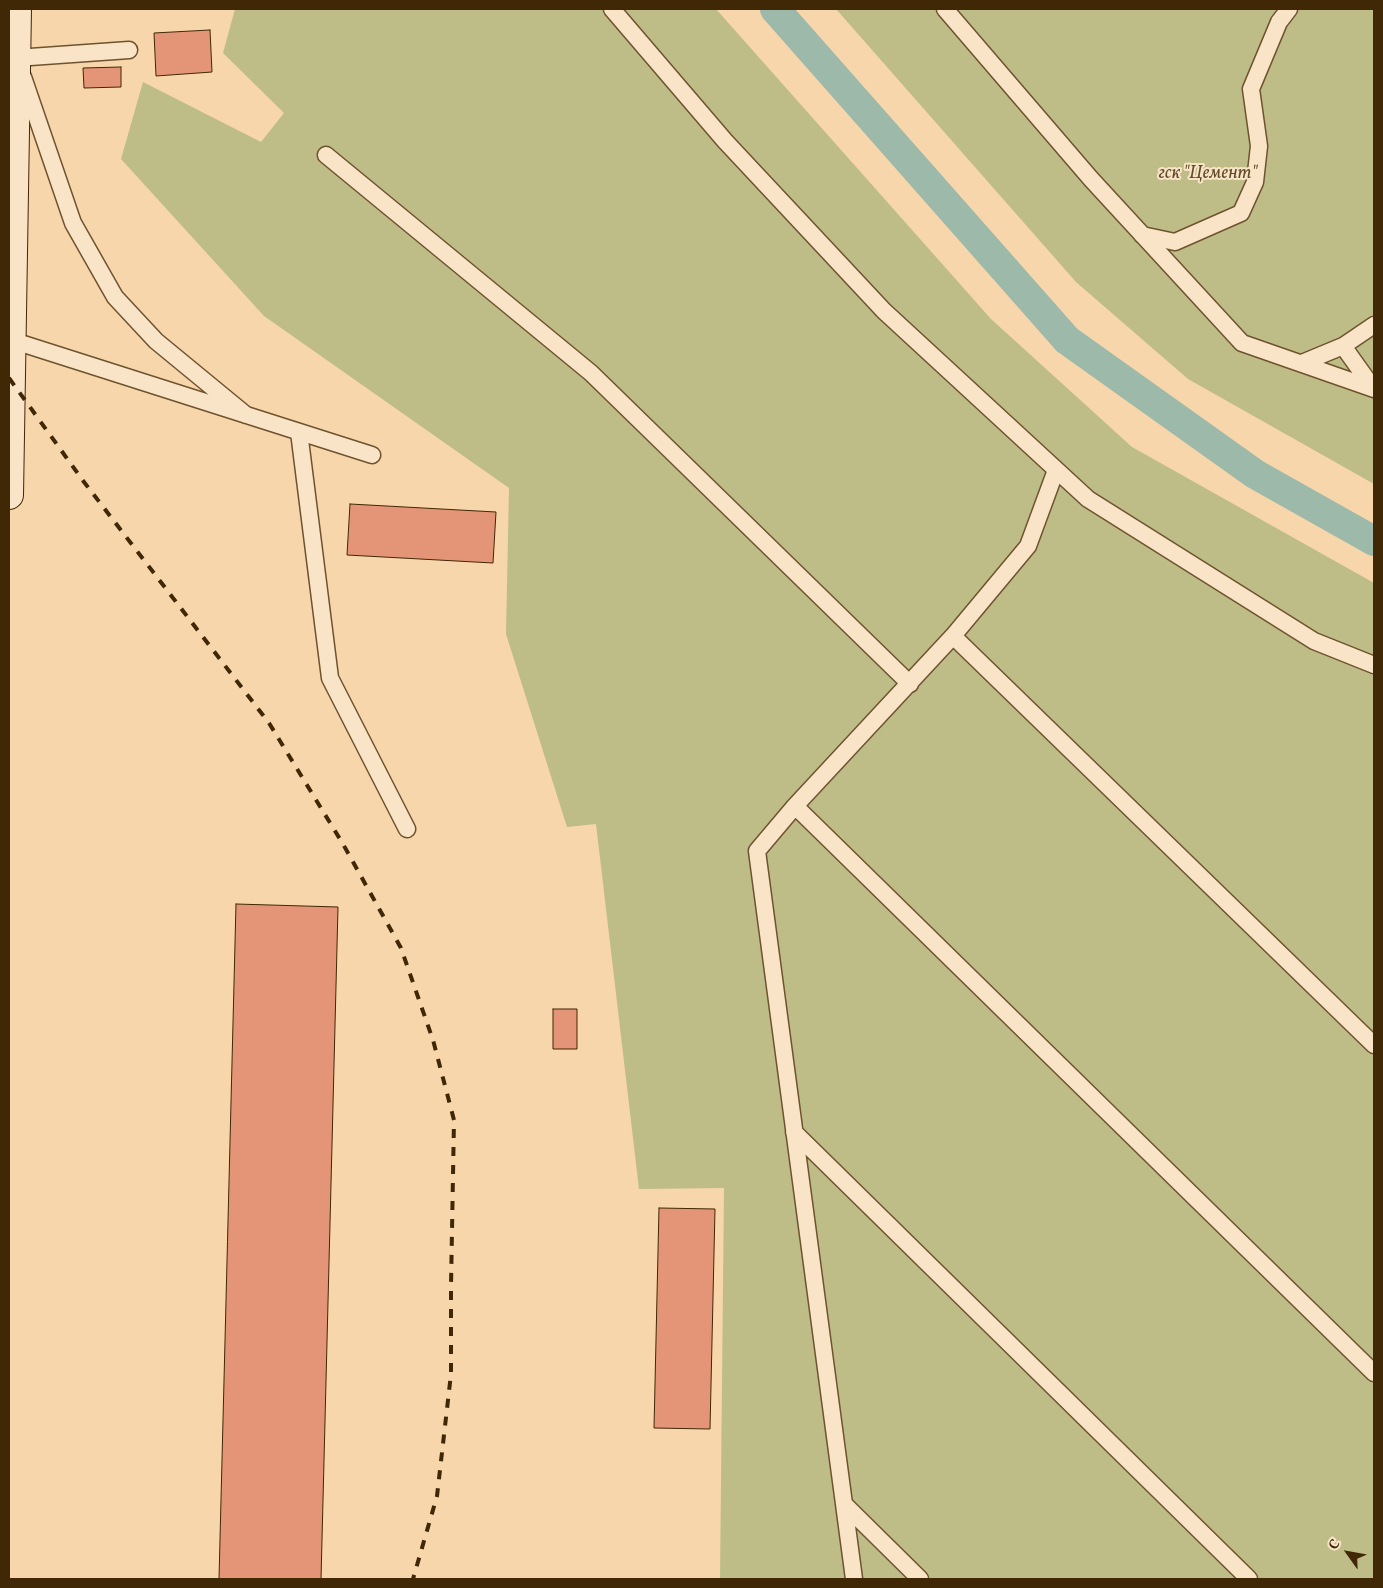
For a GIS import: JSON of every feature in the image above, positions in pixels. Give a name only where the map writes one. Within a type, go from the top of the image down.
[{"type":"street","points":[[9,495],[12,340],[12,58],[17,9]]},
{"type":"lane","points":[[612,9],[725,141],[884,311],[1088,499],[1314,641],[1374,665]]},
{"type":"lane","points":[[945,9],[1091,179],[1242,343],[1374,388]]},
{"type":"lane","points":[[1142,235],[1176,242],[1242,213],[1256,182],[1259,146],[1251,89],[1279,22],[1289,9]]},
{"type":"lane","points":[[129,50],[12,58],[73,223],[115,297],[156,341],[246,415]]},
{"type":"lane","points":[[326,155],[591,373],[910,684]]},
{"type":"lane","points":[[1302,364],[1343,346],[1374,325]]},
{"type":"lane","points":[[12,340],[372,455]]},
{"type":"lane","points":[[1343,346],[1374,388]]},
{"type":"lane","points":[[299,432],[330,678],[407,830]]},
{"type":"lane","points":[[854,1579],[758,851],[795,806],[953,636],[1028,546],[1056,470]]},
{"type":"lane","points":[[953,636],[1374,1045]]},
{"type":"lane","points":[[795,806],[1374,1373]]},
{"type":"lane","points":[[794,1132],[1249,1579]]},
{"type":"lane","points":[[844,1504],[920,1579]]},
{"type":"green space","points":[[235,9],[716,9],[991,319],[1132,447],[1374,583],[1374,1579],[720,1579],[724,1188],[639,1189],[596,824],[567,827],[506,634],[509,488],[264,316],[121,159],[143,82],[261,142],[284,113],[223,53]]},
{"type":"green space","name":"гск \"Цемент\"","points":[[836,9],[1374,9],[1374,484],[1188,379],[1076,282]]},
{"type":"building","points":[[210,30],[212,72],[156,76],[154,33]]},
{"type":"building","points":[[121,67],[121,87],[84,88],[83,68]]},
{"type":"building","points":[[350,504],[496,512],[493,563],[347,555]]},
{"type":"building","points":[[236,904],[338,907],[321,1579],[219,1579]]},
{"type":"building","points":[[553,1009],[577,1009],[577,1049],[553,1049]]},
{"type":"building","points":[[659,1208],[715,1209],[710,1429],[654,1428]]},
{"type":"waterway","points":[[775,9],[1067,340],[1255,474],[1374,541]]},
{"type":"railway","points":[[9,378],[84,482],[269,723],[343,844],[401,948],[433,1040],[454,1120],[451,1374],[437,1496],[413,1579]]}]
